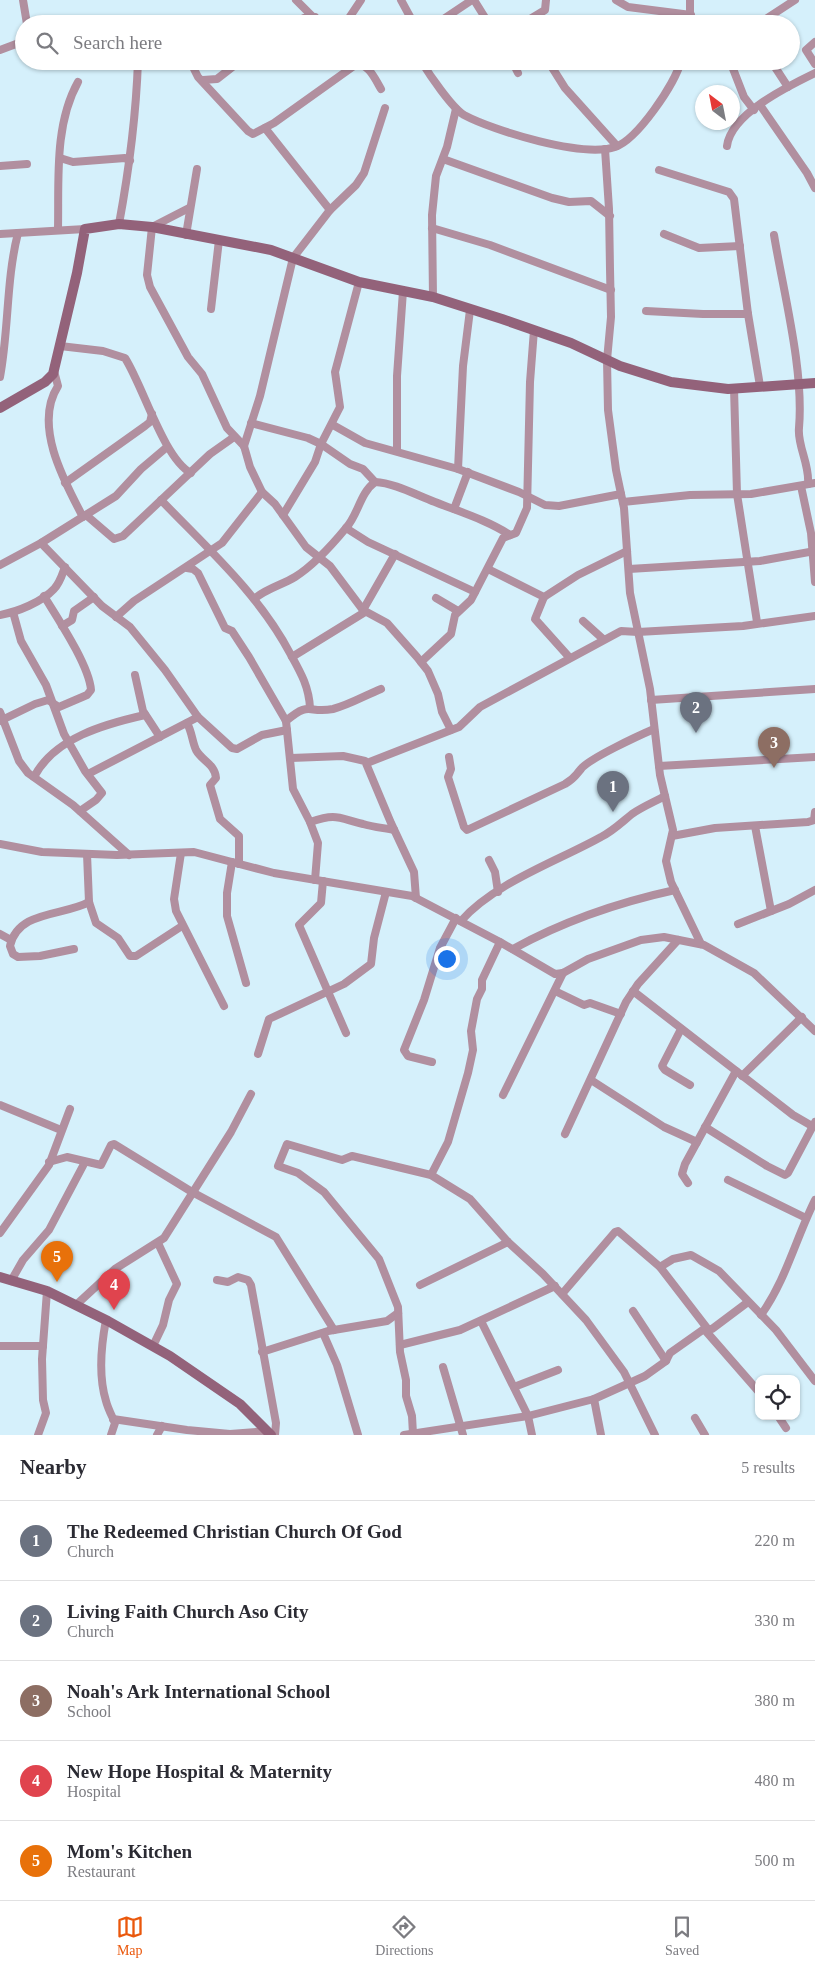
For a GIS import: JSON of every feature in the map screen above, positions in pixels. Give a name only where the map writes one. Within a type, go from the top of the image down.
[{"type":"street","points":[[23,0],[26,15]]},
{"type":"street","points":[[296,0],[313,15]]},
{"type":"street","points":[[352,15],[361,0]]},
{"type":"street","points":[[401,0],[409,15]]},
{"type":"street","points":[[450,15],[473,0],[483,15]]},
{"type":"street","points":[[537,15],[545,10],[546,0]]},
{"type":"street","points":[[616,0],[691,15],[690,0]]},
{"type":"street","points":[[772,15],[795,0]]},
{"type":"street","points":[[815,42],[806,50],[815,64]]},
{"type":"street","points":[[0,50],[15,44]]},
{"type":"street","points":[[119,224],[130,161],[138,70]]},
{"type":"street","points":[[194,70],[198,77],[203,80],[249,132],[256,133],[344,70]]},
{"type":"street","points":[[203,80],[217,78],[228,70]]},
{"type":"street","points":[[369,70],[382,88]]},
{"type":"street","points":[[428,70],[456,109],[464,115],[509,134],[578,150],[604,149],[622,144],[646,119],[670,89],[677,70]]},
{"type":"street","points":[[554,70],[565,88],[617,146]]},
{"type":"street","points":[[734,70],[744,97],[757,108],[811,172],[815,188]]},
{"type":"street","points":[[777,70],[788,87]]},
{"type":"street","points":[[726,146],[733,129],[757,108],[788,87],[815,73]]},
{"type":"street","points":[[58,229],[60,158],[64,117],[69,97],[78,82]]},
{"type":"street","points":[[385,108],[364,173],[356,186],[330,210],[293,258],[244,446],[250,467],[262,492],[283,515],[292,530],[346,584],[364,611],[386,624],[428,671],[438,694],[442,712],[451,730]]},
{"type":"street","points":[[433,297],[432,228],[436,176],[443,159],[456,109]]},
{"type":"street","points":[[265,128],[330,210]]},
{"type":"street","points":[[604,149],[610,216],[611,290],[607,360],[608,410],[622,498],[630,593],[651,700],[659,766],[671,819],[672,836],[666,861],[675,890],[702,944]]},
{"type":"street","points":[[60,158],[73,162],[125,158],[130,161]]},
{"type":"street","points":[[443,159],[552,198],[569,202],[591,201],[610,216]]},
{"type":"street","points":[[0,166],[27,164]]},
{"type":"street","points":[[186,235],[197,169]]},
{"type":"street","points":[[659,170],[729,192],[737,206],[736,222],[760,386]]},
{"type":"street","points":[[152,226],[189,208]]},
{"type":"street","points":[[0,234],[58,229],[85,229],[119,224],[152,226],[186,235],[271,250],[360,282],[433,297],[571,343],[607,360],[671,382],[734,388],[815,383]]},
{"type":"street","points":[[152,226],[147,281],[188,357],[202,374],[227,428],[234,438],[244,446]]},
{"type":"street","points":[[432,228],[490,246],[611,290]]},
{"type":"street","points":[[0,408],[45,382],[54,371],[85,229]]},
{"type":"street","points":[[0,377],[5,350],[3,304],[18,233]]},
{"type":"street","points":[[664,234],[699,248],[740,246]]},
{"type":"street","points":[[774,236],[800,384],[801,420],[799,429],[809,475],[808,484],[815,582]]},
{"type":"street","points":[[211,309],[219,240]]},
{"type":"street","points":[[283,515],[315,462],[322,444],[333,425],[341,402],[335,372],[360,282]]},
{"type":"street","points":[[397,451],[398,366],[403,291]]},
{"type":"street","points":[[458,469],[463,366],[470,310]]},
{"type":"street","points":[[646,310],[703,314],[748,314]]},
{"type":"street","points":[[421,662],[451,634],[458,611],[469,603],[503,538],[516,533],[527,508],[530,382],[534,330]]},
{"type":"street","points":[[60,346],[103,351],[123,357],[167,447],[183,469],[191,473]]},
{"type":"street","points":[[54,371],[58,386],[53,394],[49,432],[56,459],[65,483],[84,516],[110,537],[118,539],[128,532],[210,454],[234,438]]},
{"type":"street","points":[[37,387],[48,388],[53,394]]},
{"type":"street","points":[[734,388],[737,494],[756,622]]},
{"type":"street","points":[[65,483],[145,426],[150,422],[152,414]]},
{"type":"street","points":[[251,423],[308,438],[322,444],[350,464],[363,469],[375,482],[399,488],[454,509],[499,528],[510,536]]},
{"type":"street","points":[[333,425],[365,443],[468,472],[527,495],[538,502],[559,506],[622,498],[737,494],[808,484]]},
{"type":"street","points":[[0,565],[116,496],[141,469],[167,447]]},
{"type":"street","points":[[183,469],[184,480]]},
{"type":"street","points":[[454,509],[468,472]]},
{"type":"street","points":[[254,598],[267,589],[294,578],[318,556],[346,528],[364,495],[375,482]]},
{"type":"street","points":[[116,617],[134,601],[187,568],[222,543],[262,492]]},
{"type":"street","points":[[161,500],[195,537],[212,551],[254,598],[275,625],[306,683],[310,708]]},
{"type":"street","points":[[527,508],[538,502]]},
{"type":"street","points":[[346,528],[395,554],[475,592]]},
{"type":"street","points":[[41,542],[94,597],[130,627],[159,662],[198,717],[232,748],[237,749],[262,735],[287,725],[298,711],[310,708],[317,711],[334,708],[381,689]]},
{"type":"street","points":[[569,657],[535,619],[544,597],[578,575],[627,551]]},
{"type":"street","points":[[629,569],[748,561],[796,556],[814,551]]},
{"type":"street","points":[[292,657],[364,611],[395,554]]},
{"type":"street","points":[[198,573],[201,558]]},
{"type":"street","points":[[0,615],[13,612],[54,589],[65,567]]},
{"type":"street","points":[[187,568],[193,569],[198,573],[225,628],[232,631],[249,656],[287,725],[293,789],[310,822],[318,843],[320,903],[299,926],[346,1033]]},
{"type":"street","points":[[488,569],[544,597]]},
{"type":"street","points":[[44,596],[62,626],[90,682],[91,690],[87,695],[59,707],[48,700],[1,718],[19,761],[34,778],[80,811],[129,855]]},
{"type":"street","points":[[62,626],[72,620],[74,611],[94,597]]},
{"type":"street","points":[[436,598],[458,611]]},
{"type":"street","points":[[13,612],[21,641],[46,685],[64,734],[88,774],[100,789],[101,795],[80,811]]},
{"type":"street","points":[[367,763],[451,730],[467,720],[480,707],[569,657],[621,631],[638,632],[743,626],[756,622],[815,616]]},
{"type":"street","points":[[583,621],[603,639]]},
{"type":"street","points":[[136,675],[140,702],[145,715],[160,737]]},
{"type":"street","points":[[651,700],[815,689]]},
{"type":"street","points":[[34,778],[39,768],[70,742],[108,724],[145,715]]},
{"type":"street","points":[[88,774],[198,717]]},
{"type":"street","points":[[187,724],[197,751],[215,771],[216,778],[210,785],[220,819],[239,836],[236,863],[226,893],[227,916],[246,983]]},
{"type":"street","points":[[449,757],[451,769],[448,777],[464,827],[467,830],[577,778],[581,769],[621,744],[654,729]]},
{"type":"street","points":[[291,758],[342,756],[359,758],[367,763],[394,830],[414,872],[416,898]]},
{"type":"street","points":[[659,766],[815,757]]},
{"type":"street","points":[[432,1062],[408,1056],[404,1050],[424,1000],[440,948],[459,920],[498,892],[563,855],[602,837],[634,813],[665,796]]},
{"type":"street","points":[[672,836],[715,828],[808,822],[814,820],[815,815]]},
{"type":"street","points":[[310,822],[328,816],[341,816],[364,825],[394,830]]},
{"type":"street","points":[[755,826],[771,911]]},
{"type":"street","points":[[0,844],[42,852],[87,854],[129,855],[194,852],[274,873],[416,898],[513,949],[555,974],[563,973],[588,959],[641,940],[664,937],[702,944],[750,970],[802,1016],[815,1031]]},
{"type":"street","points":[[181,852],[174,899],[182,926],[224,1006]]},
{"type":"street","points":[[87,854],[89,902],[96,923],[118,938],[133,957],[182,926]]},
{"type":"street","points":[[489,860],[495,872],[498,892]]},
{"type":"street","points":[[513,949],[532,939],[589,916],[650,895],[675,890]]},
{"type":"street","points":[[738,924],[815,890]]},
{"type":"street","points":[[258,1054],[269,1019],[344,984],[371,964],[374,938],[386,892]]},
{"type":"street","points":[[74,948],[40,956],[18,957],[10,951],[11,940],[30,921],[89,902]]},
{"type":"street","points":[[0,934],[11,940]]},
{"type":"street","points":[[565,1134],[633,991],[678,940]]},
{"type":"street","points":[[431,1175],[448,1142],[468,1073],[472,1050],[470,1031],[477,999],[482,989],[482,980],[500,942]]},
{"type":"street","points":[[503,1095],[563,973]]},
{"type":"street","points":[[555,991],[584,1005],[590,1003],[621,1014]]},
{"type":"street","points":[[633,991],[739,1074],[813,1124],[788,1173],[785,1175],[767,1166],[705,1127]]},
{"type":"street","points":[[688,1183],[682,1174],[705,1127],[739,1074],[802,1016]]},
{"type":"street","points":[[681,1029],[662,1066],[665,1070],[690,1085]]},
{"type":"street","points":[[590,1080],[664,1127],[698,1142]]},
{"type":"street","points":[[76,1305],[114,1269],[164,1238],[231,1132],[251,1094]]},
{"type":"street","points":[[1,1108],[61,1130]]},
{"type":"street","points":[[0,1233],[50,1162],[70,1109]]},
{"type":"street","points":[[413,1434],[400,1345],[397,1302],[378,1259],[324,1192],[298,1173],[280,1167],[277,1164],[285,1146],[289,1143],[342,1160],[352,1156],[431,1175],[470,1199],[508,1242],[555,1286],[586,1320],[614,1356],[655,1435]]},
{"type":"street","points":[[50,1162],[64,1158],[101,1165],[111,1145],[114,1144],[192,1192],[276,1237],[334,1330]]},
{"type":"street","points":[[54,1148],[64,1158]]},
{"type":"street","points":[[11,1280],[23,1260],[49,1230],[85,1162]]},
{"type":"street","points":[[728,1180],[815,1220]]},
{"type":"street","points":[[761,1315],[776,1294],[815,1200]]},
{"type":"street","points":[[562,1294],[616,1231],[660,1267],[705,1329],[755,1387]]},
{"type":"street","points":[[420,1285],[508,1242]]},
{"type":"street","points":[[153,1346],[163,1325],[169,1300],[177,1284],[158,1243]]},
{"type":"street","points":[[660,1267],[682,1255],[691,1255],[719,1271],[776,1330],[815,1382]]},
{"type":"street","points":[[217,1280],[228,1282],[238,1277],[248,1280],[254,1299],[276,1423],[271,1434]]},
{"type":"street","points":[[0,1278],[47,1291],[153,1346],[240,1404],[271,1434]]},
{"type":"street","points":[[400,1345],[460,1330],[555,1286]]},
{"type":"street","points":[[38,1435],[46,1413],[43,1400],[43,1346],[47,1291]]},
{"type":"street","points":[[404,1435],[462,1431],[594,1399],[645,1376],[666,1361],[670,1353],[705,1329],[712,1329],[748,1302]]},
{"type":"street","points":[[633,1312],[666,1361]]},
{"type":"street","points":[[262,1352],[334,1330],[387,1321],[398,1313]]},
{"type":"street","points":[[106,1320],[101,1346],[101,1370],[105,1400],[115,1423],[111,1435]]},
{"type":"street","points":[[481,1321],[528,1416],[532,1435]]},
{"type":"street","points":[[323,1333],[337,1365],[358,1435]]},
{"type":"street","points":[[0,1346],[43,1346]]},
{"type":"street","points":[[443,1367],[462,1431]]},
{"type":"street","points":[[514,1387],[558,1370]]},
{"type":"street","points":[[594,1399],[601,1435]]},
{"type":"street","points":[[695,1418],[705,1435]]},
{"type":"street","points":[[113,1419],[230,1434],[271,1434]]},
{"type":"street","points":[[781,1420],[786,1428]]},
{"type":"street","points":[[157,1435],[162,1426]]},
{"type":"place","name":"Living Faith Church Aso City","points":[[696,733]]},
{"type":"place","name":"Noah's Ark International School","points":[[774,768]]},
{"type":"place","name":"The Redeemed Christian Church Of God","points":[[613,812]]},
{"type":"place","name":"Mom's Kitchen","points":[[57,1282]]},
{"type":"place","name":"New Hope Hospital & Maternity","points":[[114,1310]]}]
